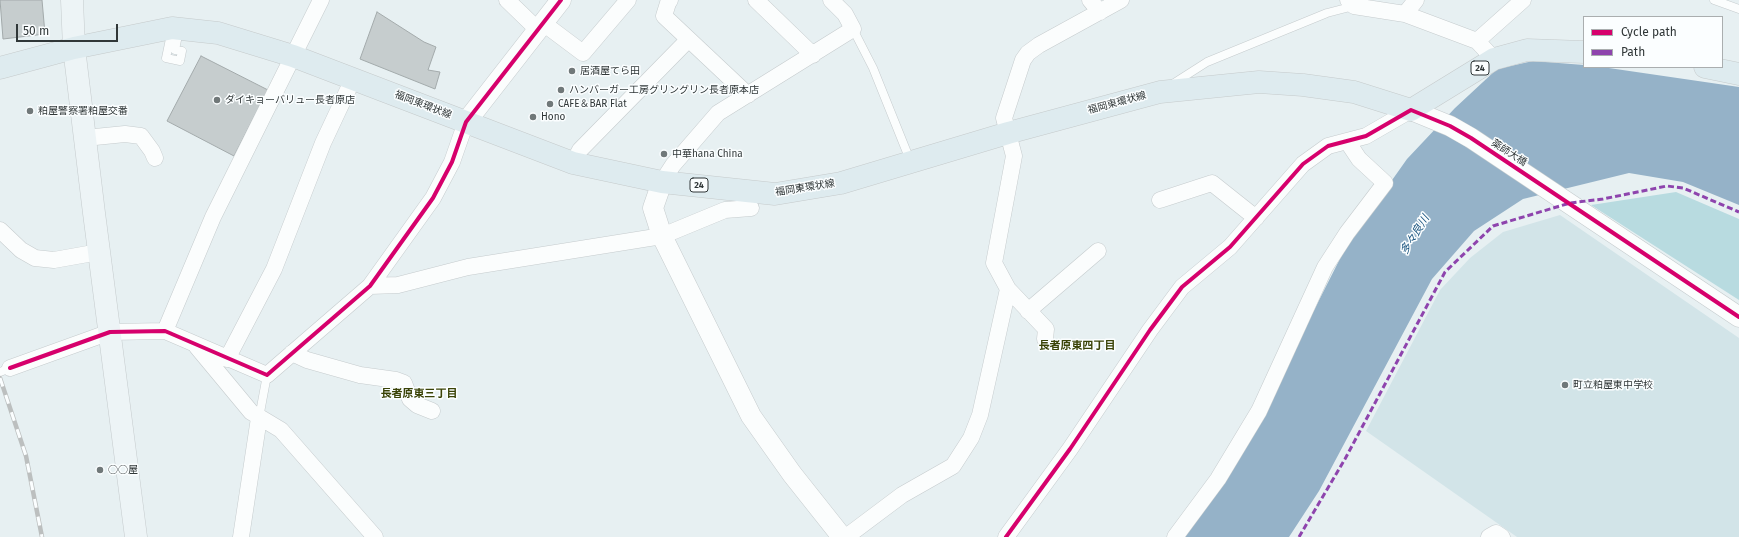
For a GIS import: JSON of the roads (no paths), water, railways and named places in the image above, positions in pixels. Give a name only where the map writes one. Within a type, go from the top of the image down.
[{"type":"main road","points":[[72,0],[74,48],[136,537]]},
{"type":"main road","name":"福岡東環状線","points":[[0,68],[74,48],[176,29],[218,33],[294,56],[572,163],[662,182],[775,194],[841,182],[911,163],[1008,133],[1160,92],[1259,82],[1303,85],[1354,92],[1410,110]]},
{"type":"main road","name":"24","points":[[1410,110],[1494,60],[1527,50],[1583,52]]},
{"type":"main road","points":[[1710,68],[1739,74]]},
{"type":"street","points":[[165,331],[213,217],[321,0]]},
{"type":"street","points":[[507,0],[540,26],[583,53],[628,0]]},
{"type":"street","points":[[5,370],[110,332],[165,331],[267,375],[370,286],[433,198],[452,162],[466,122],[561,0]]},
{"type":"street","points":[[670,0],[664,16],[748,95]]},
{"type":"street","points":[[756,0],[813,54]]},
{"type":"street","points":[[831,0],[845,14],[853,29],[718,114],[673,165],[662,182],[653,208],[662,236],[751,416],[792,474],[842,537]]},
{"type":"street","points":[[1046,339],[1046,330],[1008,288],[994,263],[1014,156],[1004,118],[1023,60],[1028,54],[1095,6],[1121,0]]},
{"type":"street","points":[[1405,14],[1416,0]]},
{"type":"street","points":[[1477,41],[1523,0]]},
{"type":"street","points":[[1351,3],[1405,14],[1477,41],[1494,60]]},
{"type":"street","points":[[572,163],[580,150],[688,40]]},
{"type":"street","points":[[227,359],[274,269],[323,143],[354,79]]},
{"type":"street","points":[[1006,537],[1070,449],[1150,330],[1182,287],[1230,247],[1303,164],[1328,146],[1366,136],[1410,110]]},
{"type":"street","name":"薬師大橋","points":[[1410,110],[1437,120],[1471,138],[1739,317]]},
{"type":"street","points":[[85,138],[125,134],[141,136],[152,151],[155,158]]},
{"type":"street","points":[[1175,537],[1218,479],[1259,411],[1325,267],[1347,232],[1385,183],[1359,159],[1346,141]]},
{"type":"street","points":[[1160,200],[1212,183],[1256,218]]},
{"type":"street","points":[[370,286],[398,285],[468,267],[662,236],[724,210],[750,208]]},
{"type":"street","points":[[0,230],[20,250],[35,258],[54,260],[99,252]]},
{"type":"street","points":[[1028,311],[1098,251]]},
{"type":"street","points":[[846,537],[902,495],[953,466],[970,438],[980,415],[1008,288]]},
{"type":"street","points":[[194,344],[251,412],[281,430],[376,537]]},
{"type":"street","points":[[292,353],[307,360],[360,375],[396,380],[404,383],[410,399],[417,405],[432,411]]},
{"type":"street","points":[[241,537],[259,418]]},
{"type":"street","points":[[1489,537],[1496,533],[1502,537]]},
{"type":"lane","points":[[1714,0],[1739,9]]},
{"type":"lane","points":[[1160,92],[1207,62],[1351,3]]},
{"type":"lane","points":[[853,29],[873,68],[911,163]]},
{"type":"lane","points":[[259,418],[267,375]]},
{"type":"water","name":"多々良川","points":[[1533,61],[1583,65],[1583,68],[1609,68],[1739,87],[1739,205],[1683,182],[1629,173],[1523,199],[1474,231],[1432,279],[1319,491],[1289,537],[1185,537],[1312,314],[1349,241],[1407,159],[1455,108],[1497,69]]},
{"type":"railway","points":[[0,378],[26,456],[42,537]]},
{"type":"place","name":"居酒屋てら田","points":[[572,71]]},
{"type":"place","name":"ハンバーガー工房グリングリン長者原本店","points":[[561,90]]},
{"type":"place","name":"ダイキョーバリュー長者原店","points":[[217,100]]},
{"type":"place","name":"CAFE＆BAR Flat","points":[[550,104]]},
{"type":"place","name":"粕屋警察署粕屋交番","points":[[30,111]]},
{"type":"place","name":"Hono","points":[[533,117]]},
{"type":"place","name":"中華hana China","points":[[664,154]]},
{"type":"place","name":"町立粕屋東中学校","points":[[1565,385]]},
{"type":"place","name":"○○屋","points":[[100,470]]},
{"type":"district","name":"長者原東四丁目","points":[[1077,346]]},
{"type":"district","name":"長者原東三丁目","points":[[419,394]]}]
